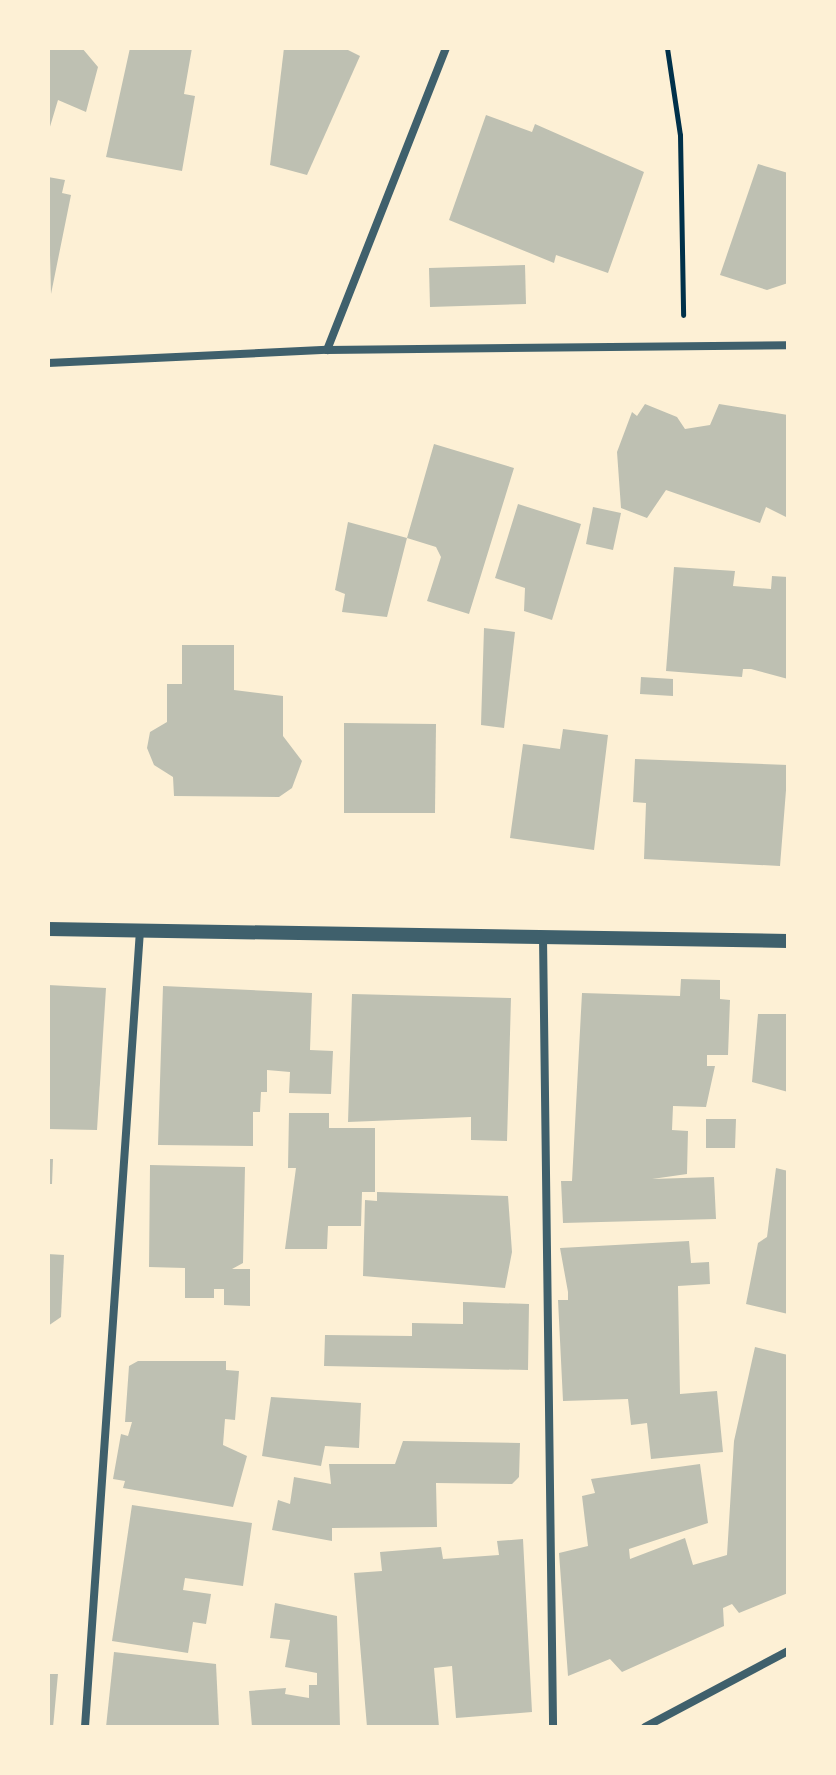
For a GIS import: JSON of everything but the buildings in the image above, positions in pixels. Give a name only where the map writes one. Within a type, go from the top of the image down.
[{"type":"street","points":[[327,350],[446,48]]},
{"type":"street","points":[[48,363],[327,350],[788,345]]},
{"type":"street","points":[[48,929],[788,941]]},
{"type":"street","points":[[85,1727],[140,931]]},
{"type":"street","points":[[543,937],[553,1727]]},
{"type":"street","points":[[645,1727],[788,1651]]},
{"type":"path","points":[[667,48],[680,135],[684,344]]}]
